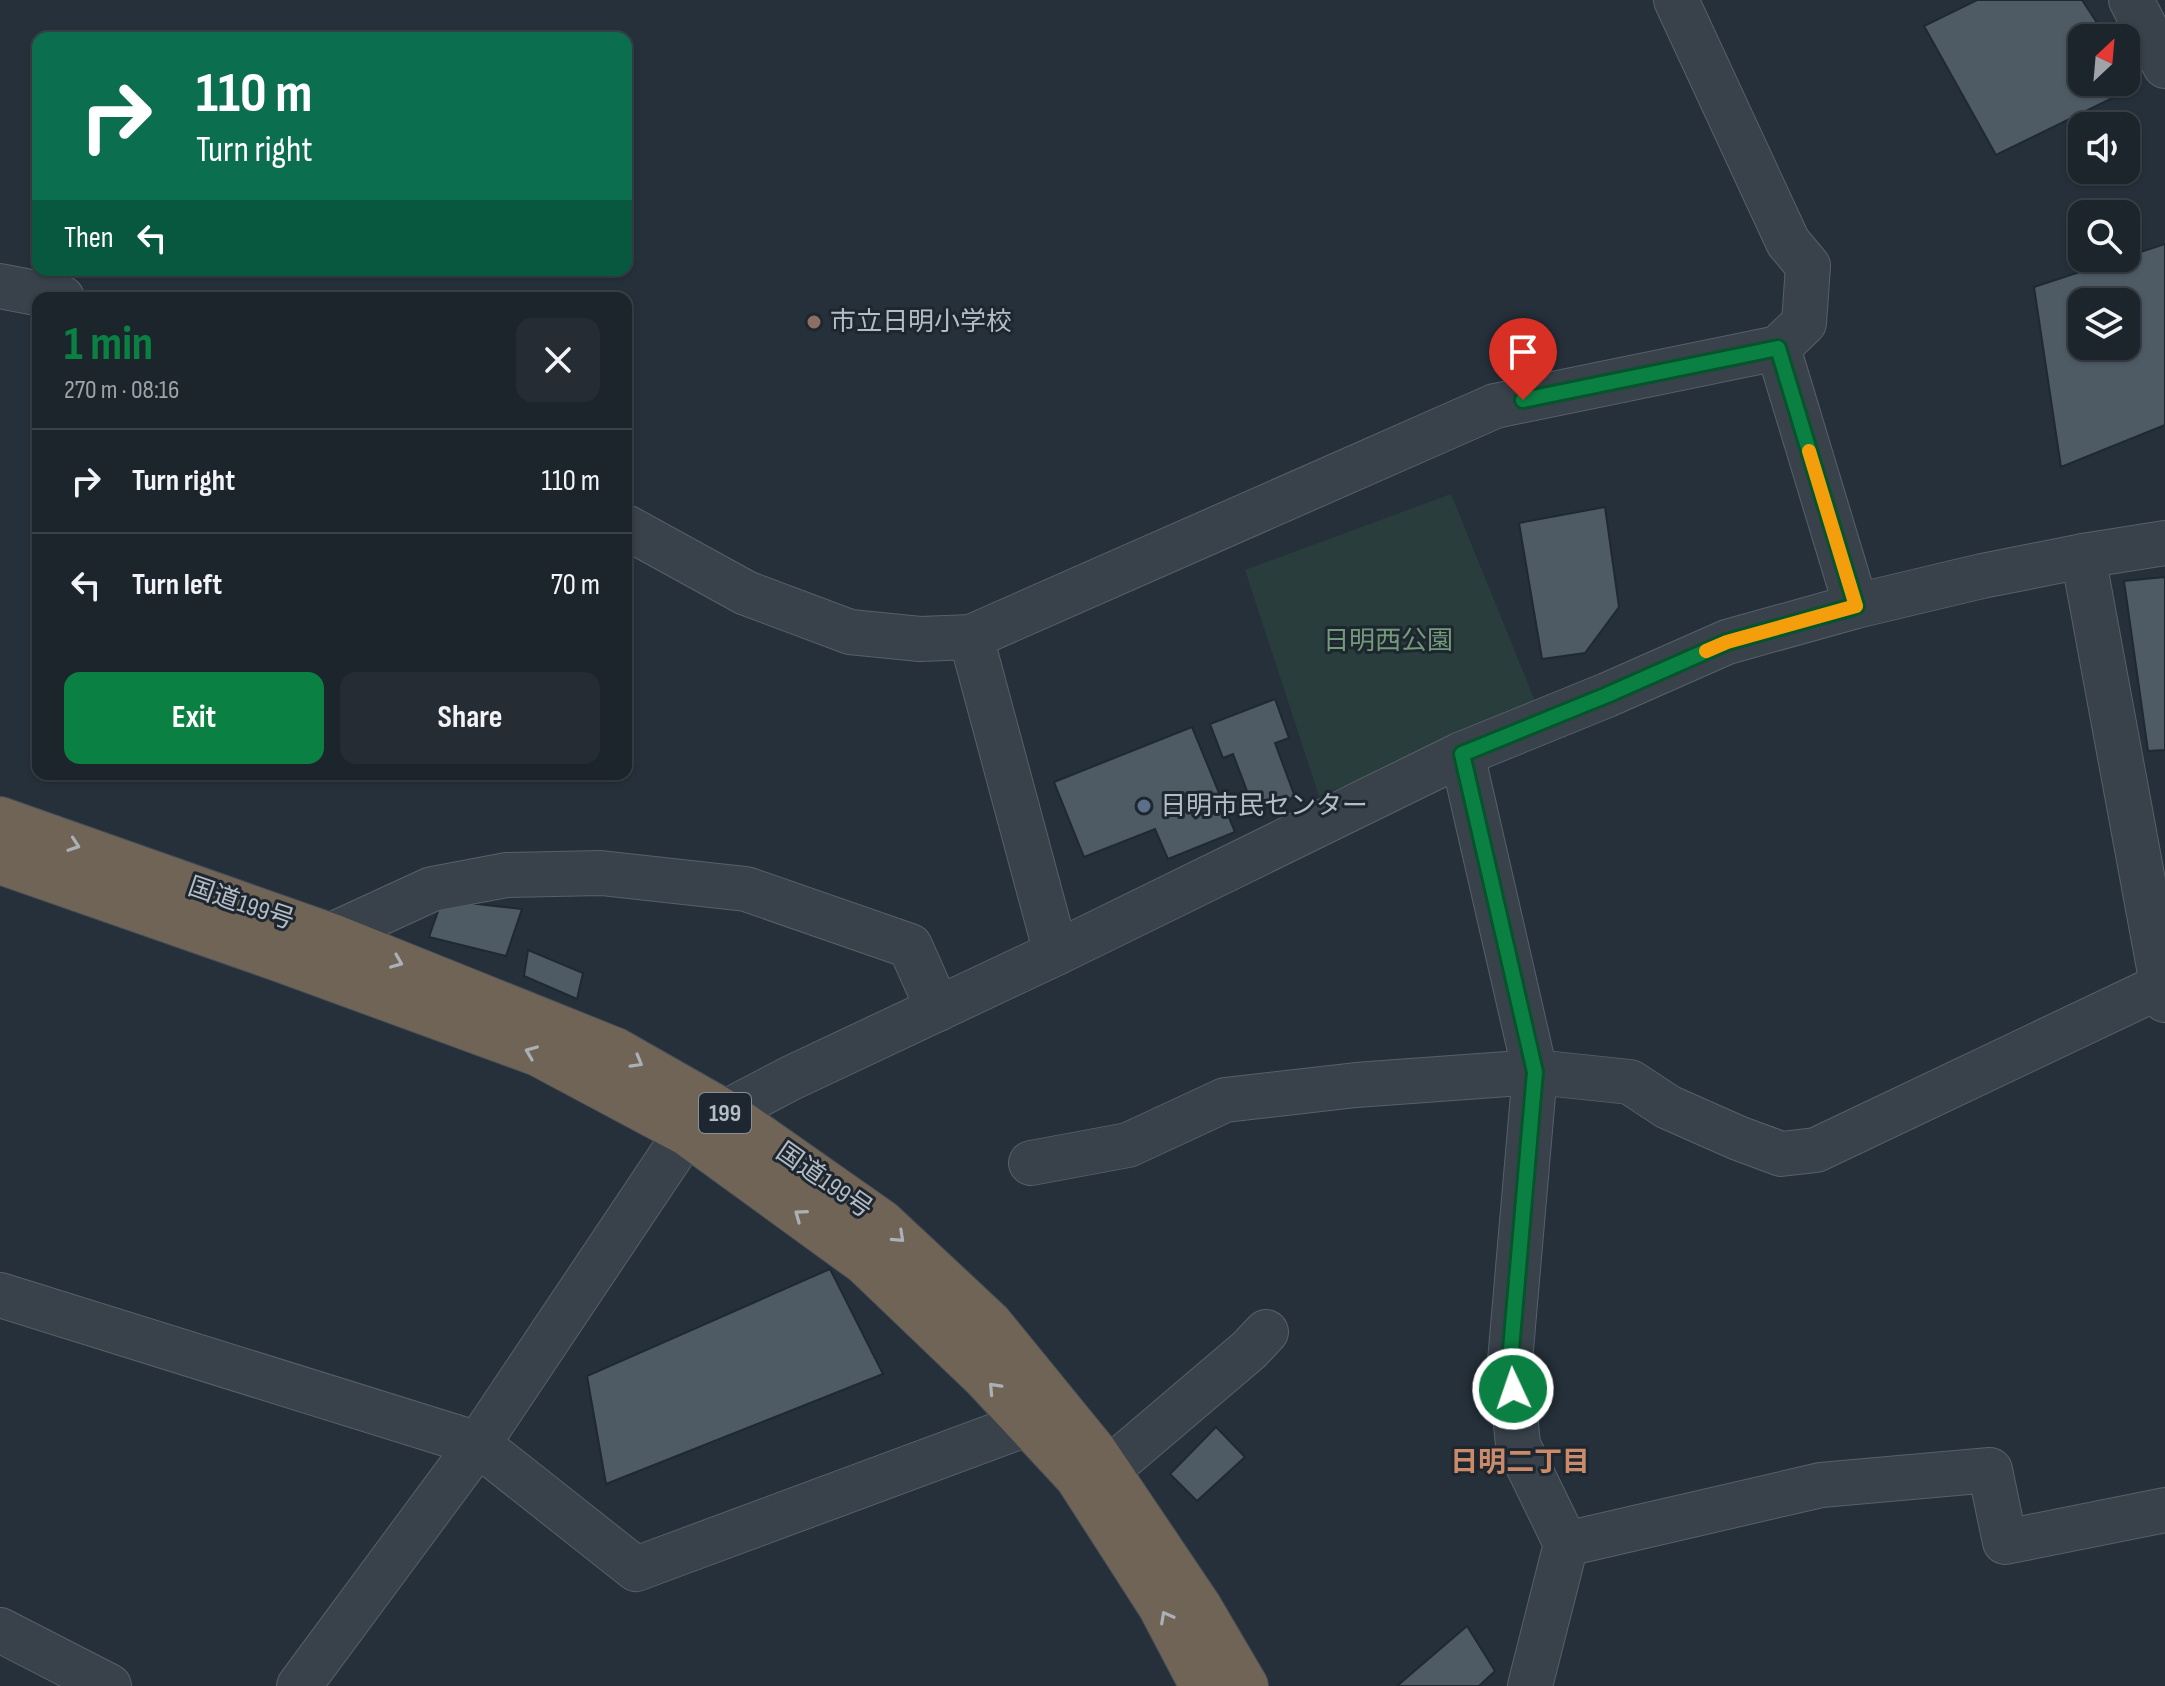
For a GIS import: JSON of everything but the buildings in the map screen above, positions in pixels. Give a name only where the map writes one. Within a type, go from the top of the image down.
[{"type":"highway","name":"国道199号","points":[[0,819],[332,936],[616,1050],[725,1112],[882,1222],[990,1323],[1108,1470],[1199,1606],[1246,1686]]},
{"type":"highway","name":"国道199号","points":[[0,862],[538,1054],[686,1133],[865,1263],[985,1378],[1077,1477],[1160,1606],[1202,1686]]},
{"type":"street","points":[[632,530],[746,593],[850,632],[920,639],[971,637],[1495,406],[1778,348],[1804,323],[1808,266],[1788,242],[1676,0]]},
{"type":"street","points":[[2131,0],[2165,66]]},
{"type":"street","points":[[0,286],[32,292]]},
{"type":"street","points":[[1778,348],[1856,606]]},
{"type":"street","points":[[299,1686],[478,1444],[686,1133],[1462,754],[1727,642],[1856,606],[1982,576],[2165,543]]},
{"type":"street","points":[[1031,1163],[1128,1145],[1225,1100],[1356,1085],[1535,1072],[1630,1082],[1668,1107],[1766,1149],[1781,1154],[1816,1150],[2163,993],[2083,556]]},
{"type":"street","points":[[971,637],[1056,953]]},
{"type":"street","points":[[1462,754],[1535,1072],[1510,1361],[1518,1445],[1566,1544],[1530,1686]]},
{"type":"street","points":[[278,959],[432,889],[506,875],[601,873],[746,889],[910,946],[938,1009]]},
{"type":"street","points":[[0,1295],[478,1444],[636,1569],[1027,1424]]},
{"type":"street","points":[[1108,1470],[1266,1332]]},
{"type":"street","points":[[1566,1544],[1821,1485],[1990,1470],[2005,1542],[2165,1510]]},
{"type":"street","points":[[0,1630],[109,1686]]},
{"type":"green space","name":"日明西公園","points":[[1451,494],[1538,708],[1319,796],[1245,570]]},
{"type":"slow traffic","points":[[1706,651],[1727,642],[1856,606],[1809,451]]},
{"type":"place","name":"市立日明小学校","points":[[814,322]]},
{"type":"place","name":"日明市民センター","points":[[1144,806]]},
{"type":"district","name":"日明二丁目","points":[[1520,1462]]},
{"type":"route","points":[[1513,1389],[1510,1361],[1535,1072],[1462,754],[1727,642],[1856,606],[1778,348],[1523,400]]}]
